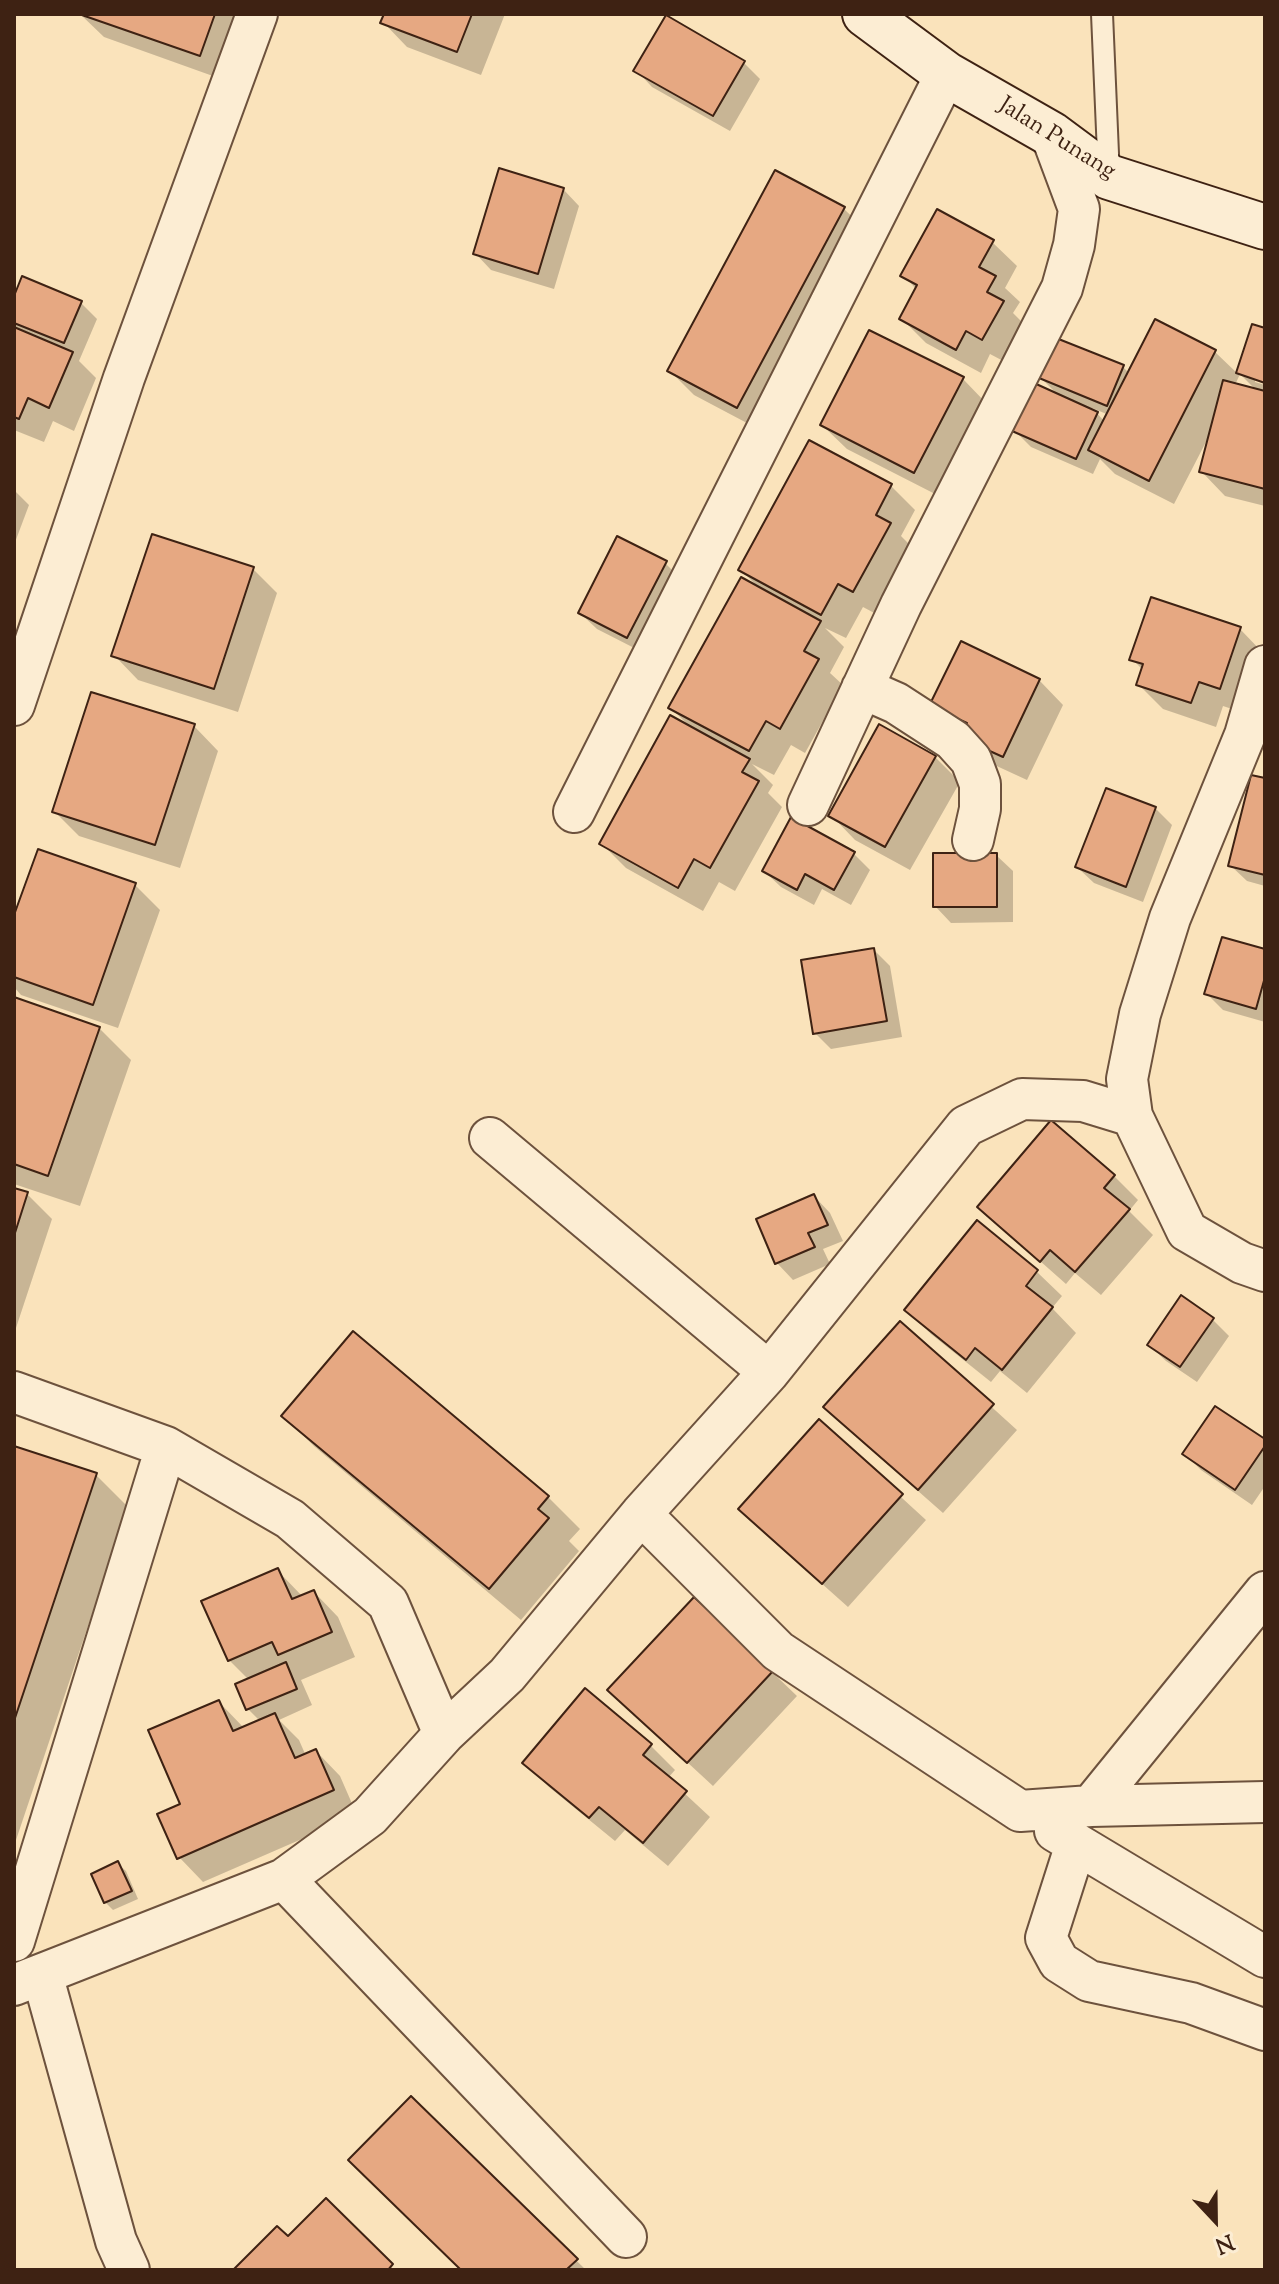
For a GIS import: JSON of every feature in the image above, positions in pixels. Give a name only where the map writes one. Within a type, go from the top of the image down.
[{"type":"street","points":[[14,705],[124,378],[257,14]]},
{"type":"street","name":"Jalan Punang","points":[[865,14],[946,74],[1051,134],[1109,177],[1265,227]]},
{"type":"street","points":[[574,812],[946,74]]},
{"type":"street","points":[[808,805],[901,605],[1062,288],[1074,245],[1079,209],[1051,134]]},
{"type":"street","points":[[1265,666],[1245,735],[1170,918],[1140,1014],[1127,1079],[1132,1116],[1187,1231],[1242,1263],[1265,1271]]},
{"type":"street","points":[[862,688],[896,703],[935,728],[953,740],[971,760],[980,784],[980,809],[973,840]]},
{"type":"street","points":[[129,2270],[116,2241],[28,1980],[284,1879],[370,1816],[444,1734],[507,1675],[641,1514],[769,1372],[966,1126],[1022,1099],[1083,1101],[1132,1116]]},
{"type":"street","points":[[490,1138],[769,1372]]},
{"type":"street","points":[[14,1392],[166,1447],[290,1519],[388,1603],[444,1734]]},
{"type":"street","points":[[14,1941],[166,1447]]},
{"type":"street","points":[[641,1514],[778,1651],[1020,1811],[1265,1957]]},
{"type":"street","points":[[1091,1806],[1265,1592]]},
{"type":"street","points":[[1020,1811],[1265,1802]]},
{"type":"street","points":[[1076,1844],[1046,1938],[1059,1962],[1089,1981],[1191,2003],[1265,2030]]},
{"type":"street","points":[[284,1879],[626,2237]]},
{"type":"lane","points":[[1102,14],[1109,177]]},
{"type":"building","points":[[79,14],[215,14],[200,56]]},
{"type":"building","points":[[384,14],[472,14],[457,52],[380,23]]},
{"type":"building","points":[[666,15],[745,61],[713,116],[633,71]]},
{"type":"building","points":[[499,168],[564,188],[538,274],[473,254]]},
{"type":"building","points":[[775,170],[845,207],[737,408],[667,371]]},
{"type":"building","points":[[937,209],[994,240],[979,267],[996,276],[987,292],[1004,301],[982,340],[966,331],[956,350],[899,319],[917,285],[900,276]]},
{"type":"building","points":[[22,276],[82,301],[64,343],[14,323],[14,296]]},
{"type":"building","points":[[1155,319],[1216,350],[1149,481],[1088,450]]},
{"type":"building","points":[[1252,324],[1265,328],[1265,383],[1236,373]]},
{"type":"building","points":[[14,327],[73,352],[49,408],[28,398],[19,419],[14,417]]},
{"type":"building","points":[[869,330],[964,377],[914,473],[820,425]]},
{"type":"building","points":[[1056,338],[1124,365],[1107,406],[1039,378]]},
{"type":"building","points":[[1223,380],[1265,391],[1265,489],[1199,472]]},
{"type":"building","points":[[1034,383],[1098,412],[1076,459],[1012,431]]},
{"type":"building","points":[[809,440],[892,484],[876,515],[891,523],[853,592],[838,584],[821,615],[738,570]]},
{"type":"building","points":[[152,534],[254,567],[214,689],[111,656]]},
{"type":"building","points":[[617,536],[667,561],[627,638],[578,613]]},
{"type":"building","points":[[741,577],[821,621],[804,651],[819,659],[780,729],[766,721],[749,751],[668,708]]},
{"type":"building","points":[[1151,597],[1241,627],[1220,689],[1199,682],[1191,703],[1136,685],[1143,664],[1129,660]]},
{"type":"building","points":[[961,641],[1040,679],[1003,757],[961,738],[967,723],[929,706]]},
{"type":"building","points":[[91,692],[195,724],[155,845],[52,812]]},
{"type":"building","points":[[670,715],[750,759],[742,772],[759,781],[710,868],[694,859],[678,888],[599,844]]},
{"type":"building","points":[[879,724],[936,756],[885,847],[828,816]]},
{"type":"building","points":[[1251,775],[1265,778],[1265,875],[1228,866]]},
{"type":"building","points":[[1106,788],[1156,807],[1126,887],[1075,867]]},
{"type":"building","points":[[791,817],[855,852],[834,890],[805,874],[797,890],[762,871]]},
{"type":"building","points":[[38,849],[136,883],[93,1005],[14,977],[14,915]]},
{"type":"building","points":[[933,853],[997,853],[997,907],[933,907]]},
{"type":"building","points":[[1222,937],[1265,949],[1265,977],[1256,1009],[1204,994]]},
{"type":"building","points":[[874,948],[887,1021],[813,1034],[801,960]]},
{"type":"building","points":[[14,997],[100,1027],[48,1176],[14,1164]]},
{"type":"building","points":[[1051,1120],[1115,1175],[1104,1188],[1130,1209],[1075,1272],[1050,1250],[1040,1262],[977,1207]]},
{"type":"building","points":[[14,1188],[28,1192],[14,1236]]},
{"type":"building","points":[[814,1194],[828,1225],[808,1233],[815,1247],[775,1264],[756,1219]]},
{"type":"building","points":[[977,1220],[1038,1270],[1026,1286],[1053,1307],[1002,1370],[975,1348],[966,1360],[904,1310]]},
{"type":"building","points":[[1181,1295],[1214,1318],[1180,1367],[1147,1345]]},
{"type":"building","points":[[900,1321],[994,1404],[918,1490],[823,1407]]},
{"type":"building","points":[[353,1331],[549,1496],[538,1509],[549,1518],[489,1589],[281,1416]]},
{"type":"building","points":[[1215,1406],[1265,1439],[1265,1446],[1235,1490],[1182,1454]]},
{"type":"building","points":[[819,1419],[903,1494],[822,1584],[738,1509]]},
{"type":"building","points":[[14,1446],[97,1473],[14,1721]]},
{"type":"building","points":[[278,1568],[292,1599],[314,1590],[332,1632],[278,1655],[272,1642],[228,1661],[201,1601]]},
{"type":"building","points":[[694,1597],[774,1670],[687,1763],[607,1690]]},
{"type":"building","points":[[286,1662],[297,1689],[246,1710],[235,1684]]},
{"type":"building","points":[[585,1688],[652,1744],[643,1755],[687,1791],[643,1843],[599,1807],[589,1818],[522,1763]]},
{"type":"building","points":[[219,1700],[233,1731],[275,1713],[295,1758],[316,1749],[334,1790],[177,1859],[157,1814],[180,1804],[148,1730]]},
{"type":"building","points":[[118,1861],[132,1891],[104,1903],[91,1874]]},
{"type":"building","points":[[411,2096],[578,2259],[566,2270],[461,2270],[348,2160]]},
{"type":"building","points":[[326,2198],[393,2264],[388,2270],[233,2270],[277,2226],[288,2236]]}]
